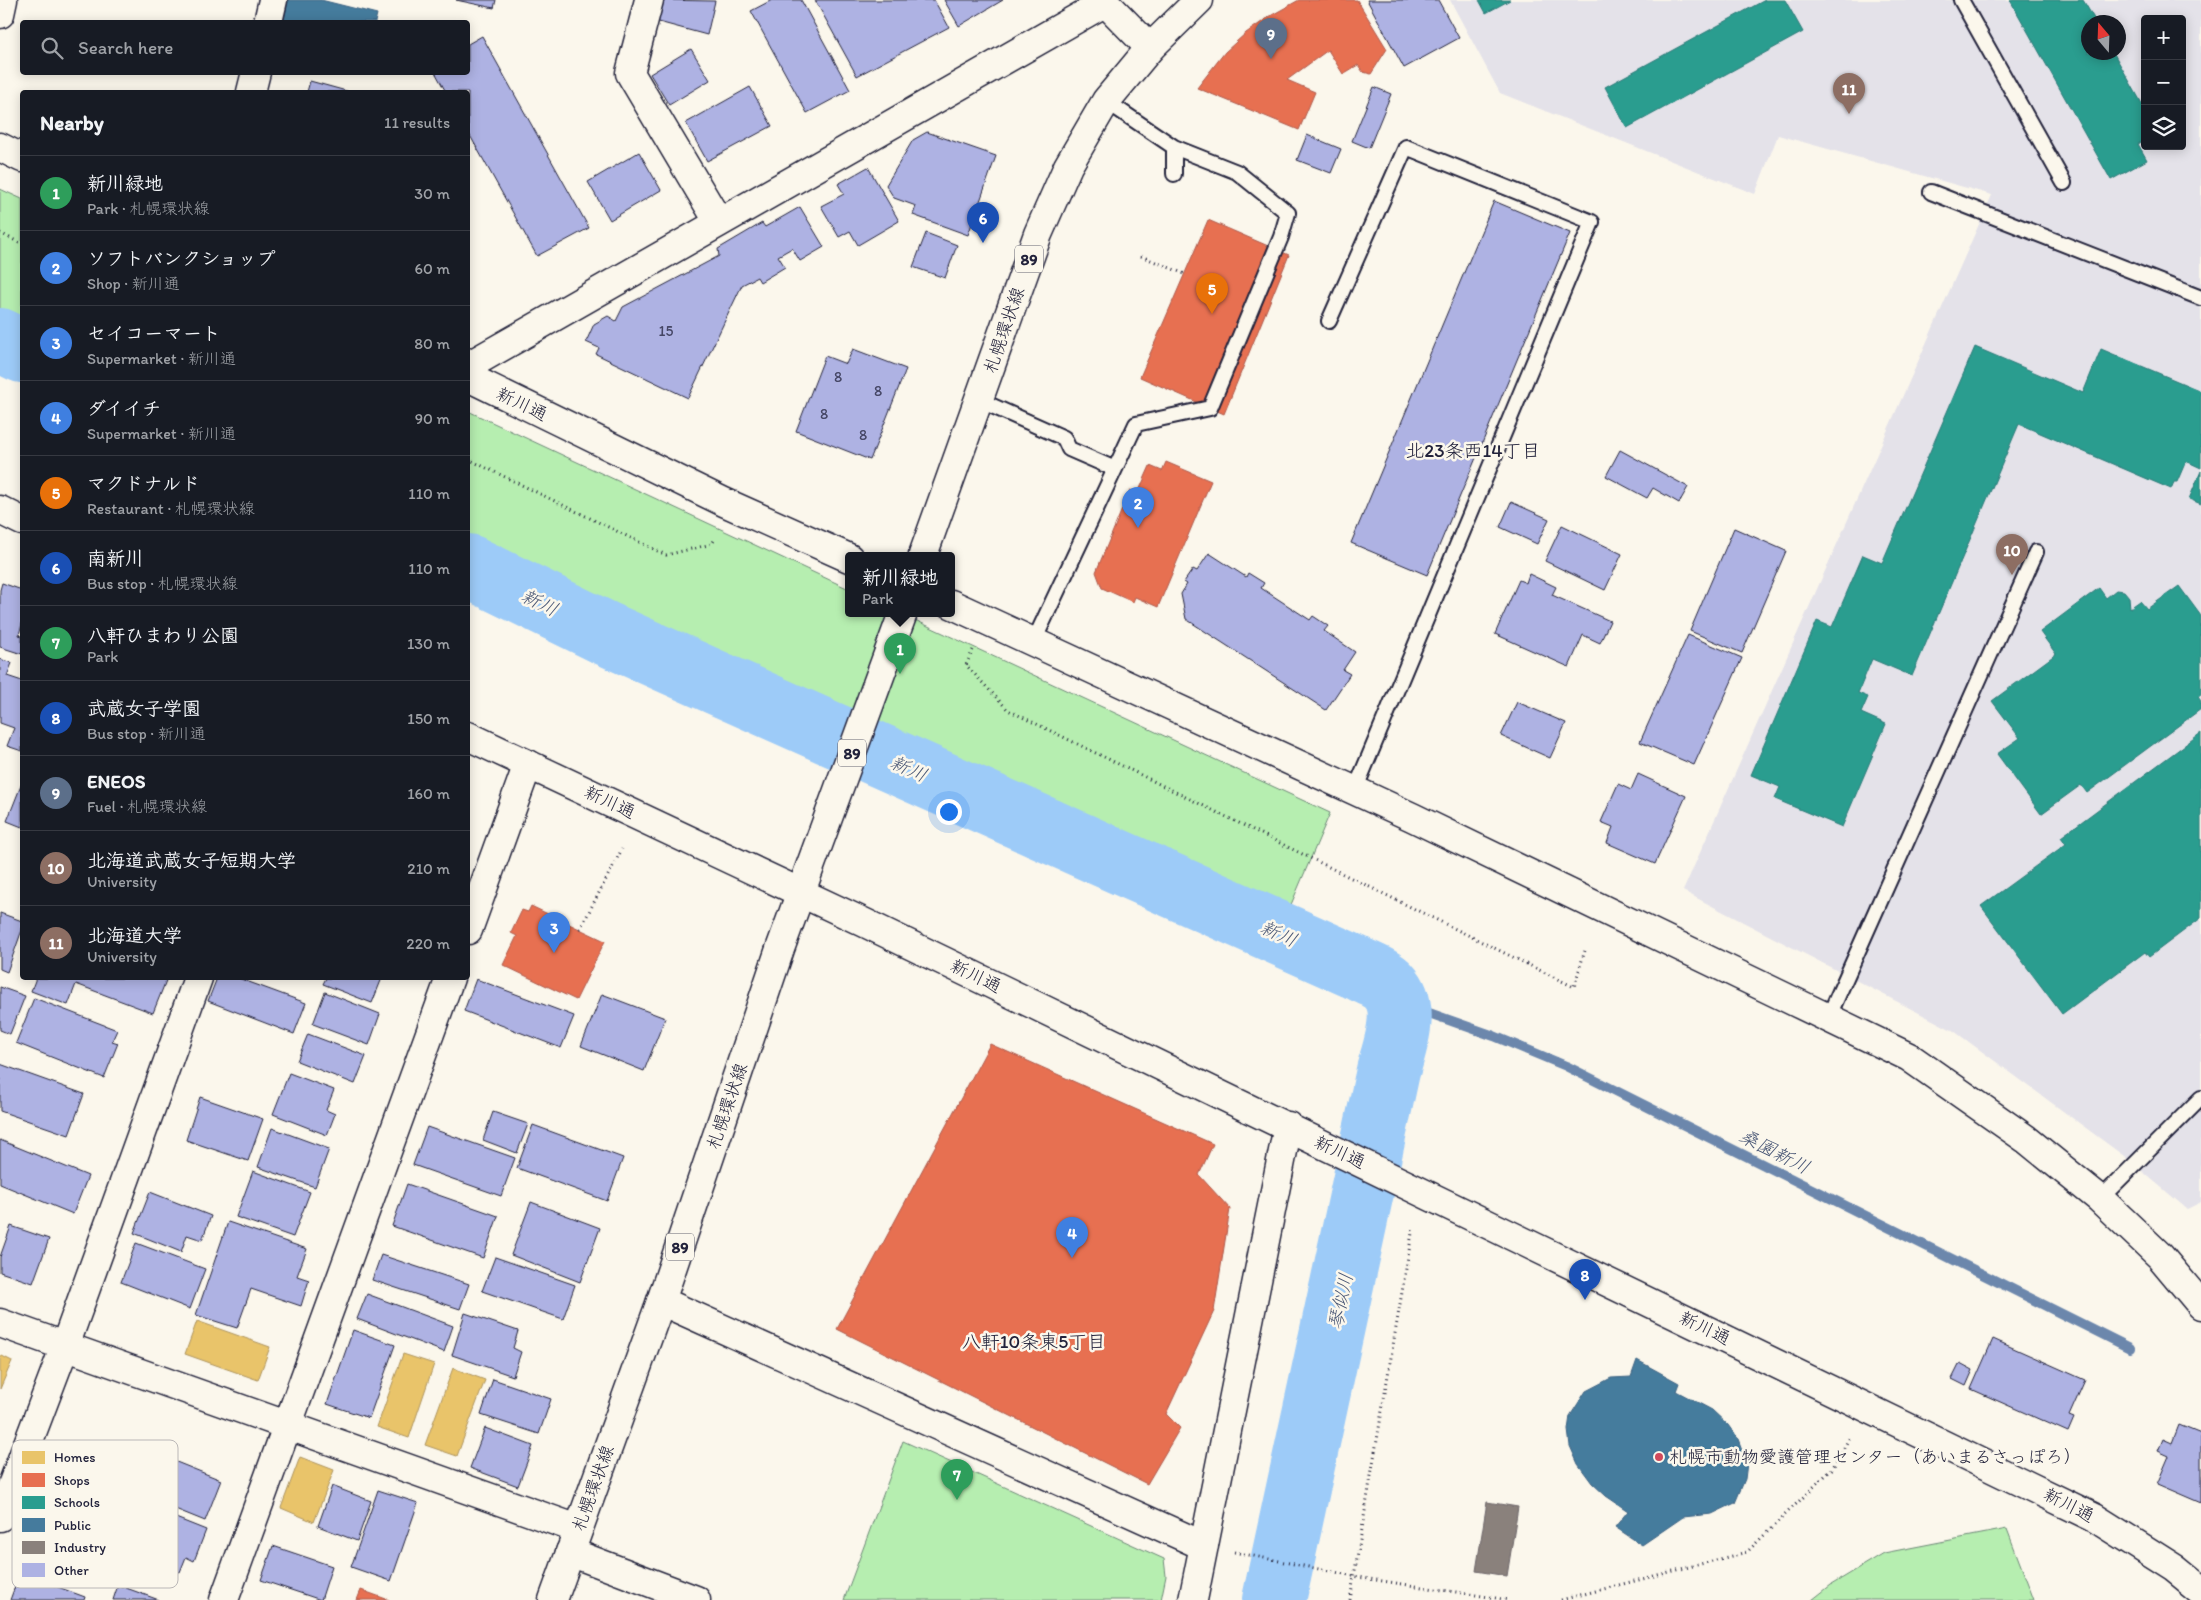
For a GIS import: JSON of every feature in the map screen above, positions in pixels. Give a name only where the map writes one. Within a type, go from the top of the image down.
[{"type":"street","points":[[0,14],[3,0]]},
{"type":"street","points":[[268,20],[273,0]]},
{"type":"street","points":[[649,0],[630,74],[718,221]]},
{"type":"street","name":"札幌環状線","points":[[924,552],[1038,234],[1068,166],[1106,101],[1150,48],[1199,0]]},
{"type":"street","points":[[470,365],[1103,1],[1150,48]]},
{"type":"street","points":[[252,90],[255,75]]},
{"type":"street","points":[[0,147],[20,157]]},
{"type":"street","name":"新川通","points":[[470,378],[724,502],[845,556]]},
{"type":"street","points":[[0,510],[20,520]]},
{"type":"street","points":[[955,606],[1355,790],[1909,1057],[2026,1139],[2100,1199],[2160,1256],[2201,1306]]},
{"type":"street","name":"札幌環状線","points":[[553,1600],[661,1301],[801,892],[902,617]]},
{"type":"street","name":"新川通","points":[[470,737],[801,892],[2095,1518],[2174,1568],[2201,1590]]},
{"type":"street","points":[[470,924],[528,764]]},
{"type":"street","points":[[29,1440],[197,980]]},
{"type":"street","points":[[224,1600],[449,980]]},
{"type":"street","points":[[1193,1600],[1296,1131]]},
{"type":"street","points":[[661,1301],[1204,1546]]},
{"type":"street","points":[[0,1323],[287,1425],[574,1540],[696,1600]]},
{"type":"street","points":[[0,1516],[12,1484]]},
{"type":"lane","points":[[1961,0],[2064,183]]},
{"type":"lane","points":[[1033,643],[1136,424],[1210,408],[1281,237],[1288,213],[1237,172],[1174,148],[1106,101]]},
{"type":"lane","points":[[1329,321],[1406,147],[1592,222],[1355,790]]},
{"type":"lane","points":[[1174,148],[1174,174]]},
{"type":"lane","points":[[1931,192],[2201,298]]},
{"type":"lane","points":[[979,400],[1064,438],[1069,449],[1115,469]]},
{"type":"lane","points":[[1828,1018],[2036,552]]},
{"type":"lane","points":[[2100,1199],[2201,1098]]},
{"type":"path","points":[[0,233],[20,243]]},
{"type":"path","points":[[1141,256],[1185,274]]},
{"type":"path","points":[[470,460],[666,555],[712,544],[715,539]]},
{"type":"path","points":[[987,621],[966,665],[1008,710],[1574,987],[1586,947]]},
{"type":"path","points":[[580,929],[622,849]]},
{"type":"path","points":[[1350,1600],[1413,1227]]},
{"type":"path","points":[[1561,1600],[1747,1552],[1832,1470],[1850,1437]]},
{"type":"path","points":[[1230,1551],[1354,1575],[1509,1600]]},
{"type":"shaded area","points":[[1450,0],[2201,0],[2201,1202],[2187,1209],[2124,1156],[1954,1031],[1683,891],[1992,195],[1778,135],[1755,194],[1500,93]]},
{"type":"green space","points":[[0,189],[20,198],[20,327],[0,317]]},
{"type":"green space","points":[[470,412],[845,587],[845,617],[909,617],[1330,813],[1287,914],[470,537]]},
{"type":"green space","points":[[903,1441],[1164,1559],[1166,1576],[1161,1600],[844,1600]]},
{"type":"green space","points":[[2007,1529],[2034,1600],[1812,1600],[1831,1585],[1884,1553]]},
{"type":"building: Homes","points":[[197,1321],[270,1347],[258,1380],[185,1354]]},
{"type":"building: Homes","points":[[403,1354],[434,1364],[409,1438],[377,1427]]},
{"type":"building: Homes","points":[[0,1355],[12,1361],[0,1389]]},
{"type":"building: Homes","points":[[453,1368],[485,1380],[457,1456],[425,1445]]},
{"type":"building: Homes","points":[[300,1457],[334,1470],[314,1522],[281,1508]]},
{"type":"building: Shops","points":[[1299,0],[1357,0],[1387,49],[1371,74],[1363,72],[1358,65],[1343,74],[1328,50],[1287,80],[1315,92],[1299,130],[1197,88],[1225,52],[1246,33],[1272,15]]},
{"type":"building: Shops","points":[[1208,220],[1289,255],[1224,414],[1140,377]]},
{"type":"building: Shops","points":[[1166,462],[1211,481],[1158,607],[1135,597],[1133,602],[1102,588],[1096,572],[1130,490],[1138,493],[1150,466],[1162,471]]},
{"type":"building: Shops","points":[[531,906],[605,941],[576,1000],[503,965],[517,936],[511,933],[522,910],[528,912]]},
{"type":"building: Shops","points":[[990,1044],[1213,1144],[1199,1175],[1230,1209],[1214,1311],[1166,1414],[1180,1428],[1147,1484],[837,1329]]},
{"type":"building: Shops","points":[[361,1590],[389,1600],[357,1600]]},
{"type":"building: Schools","points":[[1479,0],[1510,0],[1486,13]]},
{"type":"building: Schools","points":[[1765,0],[1785,0],[1803,32],[1627,128],[1605,87]]},
{"type":"building: Schools","points":[[2010,0],[2083,0],[2092,15],[2081,15],[2081,60],[2117,60],[2141,102],[2141,142],[2138,144],[2147,160],[2111,180]]},
{"type":"building: Schools","points":[[1975,347],[2083,393],[2101,349],[2201,391],[2201,468],[2186,461],[2177,482],[2174,482],[2171,489],[2019,424],[1912,676],[1872,659],[1858,693],[1868,697],[1861,713],[1886,724],[1842,827],[1775,799],[1780,787],[1751,775],[1817,621],[1832,627],[1863,555],[1882,563]]},
{"type":"building: Schools","points":[[2201,471],[2201,504],[2189,499]]},
{"type":"building: Schools","points":[[2179,586],[2201,616],[2201,695],[2198,697],[2201,701],[2201,709],[2087,793],[2081,785],[2041,814],[1997,754],[2020,738],[1992,701],[2056,654],[2040,632],[2099,588],[2106,598],[2116,590],[2124,591],[2129,597],[2130,608],[2140,601],[2147,609]]},
{"type":"building: Schools","points":[[2201,733],[2201,918],[2149,957],[2145,952],[2062,1014],[1981,906],[2066,844],[2061,837]]},
{"type":"building: Public","points":[[288,0],[321,0],[377,14],[376,20],[283,20]]},
{"type":"building: Public","name":"札幌市動物愛護管理センター（あいまるさっぽろ）","points":[[1637,1360],[1679,1383],[1676,1391],[1712,1410],[1728,1425],[1738,1439],[1747,1463],[1745,1479],[1735,1503],[1712,1514],[1683,1517],[1642,1545],[1615,1527],[1628,1511],[1606,1496],[1592,1483],[1578,1464],[1570,1446],[1568,1430],[1570,1416],[1586,1391],[1611,1378],[1631,1377]]},
{"type":"building: Industry","points":[[1487,1502],[1518,1507],[1507,1576],[1476,1571]]},
{"type":"building: Other","points":[[456,0],[496,0],[494,8]]},
{"type":"building: Other","points":[[661,0],[715,1],[707,35],[655,21]]},
{"type":"building: Other","points":[[772,0],[801,0],[850,90],[807,113],[751,11]]},
{"type":"building: Other","points":[[815,0],[934,0],[949,27],[857,76]]},
{"type":"building: Other","points":[[944,0],[1003,0],[959,26]]},
{"type":"building: Other","points":[[1367,0],[1438,0],[1459,38],[1404,68]]},
{"type":"building: Other","points":[[482,36],[589,228],[537,256],[470,136],[470,90],[445,90],[437,75],[470,75],[470,43]]},
{"type":"building: Other","points":[[691,49],[710,80],[669,105],[650,74]]},
{"type":"building: Other","points":[[310,81],[343,90],[308,90]]},
{"type":"building: Other","points":[[750,87],[772,126],[707,161],[686,123]]},
{"type":"building: Other","points":[[1374,87],[1391,94],[1369,148],[1352,141]]},
{"type":"building: Other","points":[[927,132],[996,156],[968,235],[913,215],[916,206],[894,198],[886,185],[913,140]]},
{"type":"building: Other","points":[[1307,135],[1341,149],[1331,173],[1297,160]]},
{"type":"building: Other","points":[[639,152],[661,190],[610,220],[588,182]]},
{"type":"building: Other","points":[[868,167],[899,221],[858,245],[850,231],[839,237],[821,206],[844,194],[838,184]]},
{"type":"building: Other","points":[[1494,201],[1570,233],[1427,575],[1351,543]]},
{"type":"building: Other","points":[[800,207],[824,247],[800,261],[792,248],[778,256],[785,267],[760,282],[757,277],[742,285],[688,398],[596,354],[599,348],[586,342],[594,324],[608,316],[616,321],[623,307],[719,256],[718,249],[762,223],[765,227]]},
{"type":"building: Other","points":[[926,233],[957,245],[945,278],[913,267]]},
{"type":"building: Other","points":[[853,349],[906,369],[870,460],[796,431],[825,356],[846,364]]},
{"type":"building: Other","points":[[1620,450],[1688,487],[1679,503],[1653,488],[1647,498],[1606,476]]},
{"type":"building: Other","points":[[1511,502],[1549,519],[1537,544],[1500,527]]},
{"type":"building: Other","points":[[1562,525],[1622,554],[1605,590],[1545,561]]},
{"type":"building: Other","points":[[1734,528],[1786,551],[1742,653],[1690,631]]},
{"type":"building: Other","points":[[1209,553],[1246,577],[1248,573],[1264,583],[1261,588],[1310,620],[1313,616],[1328,626],[1324,631],[1355,652],[1343,670],[1350,674],[1326,710],[1186,619],[1181,594],[1187,584],[1184,582],[1193,569],[1197,571]]},
{"type":"building: Other","points":[[1529,574],[1556,587],[1552,595],[1610,621],[1600,643],[1583,635],[1569,667],[1495,634],[1519,580],[1526,583]]},
{"type":"building: Other","points":[[2,583],[20,589],[20,653],[0,647],[0,590]]},
{"type":"building: Other","points":[[1688,635],[1742,658],[1694,765],[1640,742]]},
{"type":"building: Other","points":[[0,659],[12,663],[7,676],[20,680],[20,750],[7,746],[14,728],[0,723]]},
{"type":"building: Other","points":[[1517,702],[1566,723],[1550,758],[1501,736]]},
{"type":"building: Other","points":[[1638,774],[1686,796],[1655,864],[1607,843],[1613,827],[1601,822],[1618,784],[1631,790]]},
{"type":"building: Other","points":[[20,788],[20,826],[7,821]]},
{"type":"building: Other","points":[[0,913],[20,920],[20,936],[7,972],[0,969]]},
{"type":"building: Other","points":[[476,979],[574,1016],[561,1048],[464,1011]]},
{"type":"building: Other","points":[[35,980],[166,980],[153,1013],[76,984],[68,1005],[31,991]]},
{"type":"building: Other","points":[[216,980],[243,980],[306,1003],[294,1034],[208,1001]]},
{"type":"building: Other","points":[[325,980],[381,980],[372,1003],[323,984]]},
{"type":"building: Other","points":[[0,987],[25,996],[10,1034],[0,1030]]},
{"type":"building: Other","points":[[325,992],[380,1014],[369,1045],[313,1024]]},
{"type":"building: Other","points":[[602,994],[665,1018],[644,1071],[581,1046]]},
{"type":"building: Other","points":[[34,998],[117,1030],[112,1041],[118,1043],[104,1078],[16,1043]]},
{"type":"building: Other","points":[[308,1034],[366,1056],[355,1084],[297,1061]]},
{"type":"building: Other","points":[[0,1064],[84,1094],[69,1135],[0,1111]]},
{"type":"building: Other","points":[[289,1073],[334,1090],[326,1110],[335,1114],[327,1135],[273,1114]]},
{"type":"building: Other","points":[[200,1097],[263,1119],[248,1161],[186,1140]]},
{"type":"building: Other","points":[[493,1112],[528,1124],[517,1153],[483,1140]]},
{"type":"building: Other","points":[[533,1125],[623,1158],[607,1201],[517,1168]]},
{"type":"building: Other","points":[[427,1127],[515,1158],[501,1196],[413,1165]]},
{"type":"building: Other","points":[[272,1128],[329,1149],[315,1187],[258,1167]]},
{"type":"building: Other","points":[[0,1140],[88,1176],[73,1214],[0,1184]]},
{"type":"building: Other","points":[[253,1171],[310,1192],[293,1237],[236,1217]]},
{"type":"building: Other","points":[[407,1184],[498,1216],[483,1258],[392,1226]]},
{"type":"building: Other","points":[[150,1192],[211,1216],[202,1240],[187,1235],[181,1252],[134,1233]]},
{"type":"building: Other","points":[[531,1202],[600,1228],[580,1282],[511,1255]]},
{"type":"building: Other","points":[[228,1222],[307,1249],[297,1276],[309,1280],[301,1306],[251,1289],[237,1328],[196,1315]]},
{"type":"building: Other","points":[[11,1226],[49,1239],[33,1283],[0,1272],[0,1257]]},
{"type":"building: Other","points":[[136,1243],[205,1269],[190,1309],[121,1282]]},
{"type":"building: Other","points":[[381,1255],[469,1284],[460,1309],[372,1280]]},
{"type":"building: Other","points":[[495,1257],[575,1285],[563,1319],[482,1291]]},
{"type":"building: Other","points":[[367,1294],[453,1326],[444,1352],[357,1319]]},
{"type":"building: Other","points":[[465,1313],[518,1331],[513,1348],[521,1352],[513,1376],[452,1355]]},
{"type":"building: Other","points":[[353,1330],[395,1345],[369,1418],[327,1404]]},
{"type":"building: Other","points":[[1993,1339],[2085,1380],[2069,1416],[2074,1418],[2068,1432],[1971,1389]]},
{"type":"building: Other","points":[[1960,1363],[1973,1370],[1966,1386],[1952,1379]]},
{"type":"building: Other","points":[[493,1379],[551,1399],[539,1434],[481,1415]]},
{"type":"building: Other","points":[[2179,1425],[2201,1434],[2201,1503],[2157,1484],[2169,1456],[2158,1451],[2163,1439],[2172,1443]]},
{"type":"building: Other","points":[[485,1428],[533,1446],[518,1486],[470,1468]]},
{"type":"building: Other","points":[[178,1463],[221,1480],[205,1521],[178,1510]]},
{"type":"building: Other","points":[[332,1486],[371,1501],[357,1541],[318,1526]]},
{"type":"building: Other","points":[[378,1490],[418,1503],[391,1581],[351,1567]]},
{"type":"building: Other","points":[[178,1519],[206,1530],[194,1561],[186,1557],[180,1572],[178,1571]]},
{"type":"building: Other","points":[[273,1546],[332,1566],[321,1600],[261,1580]]},
{"type":"building: Other","points":[[14,1588],[61,1588],[85,1597],[84,1600],[10,1600]]},
{"type":"building: Other","points":[[117,1588],[126,1588],[159,1600],[113,1600]]},
{"type":"waterway","name":"新川","points":[[0,340],[20,350]]},
{"type":"waterway","name":"新川","points":[[470,567],[605,633],[1355,967],[1378,978],[1389,986],[1399,1005],[1400,1016],[1397,1039],[1388,1071],[1274,1600]]},
{"type":"waterway","name":"桑園新川","points":[[1398,1002],[1494,1036],[1566,1066],[2130,1348]]},
{"type":"place","name":"ENEOS","points":[[1271,59]]},
{"type":"place","name":"北海道大学","points":[[1849,114]]},
{"type":"place","name":"南新川","points":[[983,243]]},
{"type":"place","name":"マクドナルド","points":[[1212,314]]},
{"type":"place","name":"ソフトバンクショップ","points":[[1138,528]]},
{"type":"place","name":"北海道武蔵女子短期大学","points":[[2012,575]]},
{"type":"place","name":"新川緑地","points":[[900,674]]},
{"type":"place","name":"セイコーマート","points":[[554,953]]},
{"type":"place","name":"ダイイチ","points":[[1072,1258]]},
{"type":"place","name":"武蔵女子学園","points":[[1585,1300]]},
{"type":"place","name":"札幌市動物愛護管理センター（あいまるさっぽろ）","points":[[1659,1457]]},
{"type":"place","name":"八軒ひまわり公園","points":[[957,1500]]},
{"type":"district","name":"北23条西14丁目","points":[[1473,450]]},
{"type":"district","name":"八軒10条東5丁目","points":[[1034,1341]]},
{"type":"water label","name":"琴似川","points":[[1340,1301]]}]
